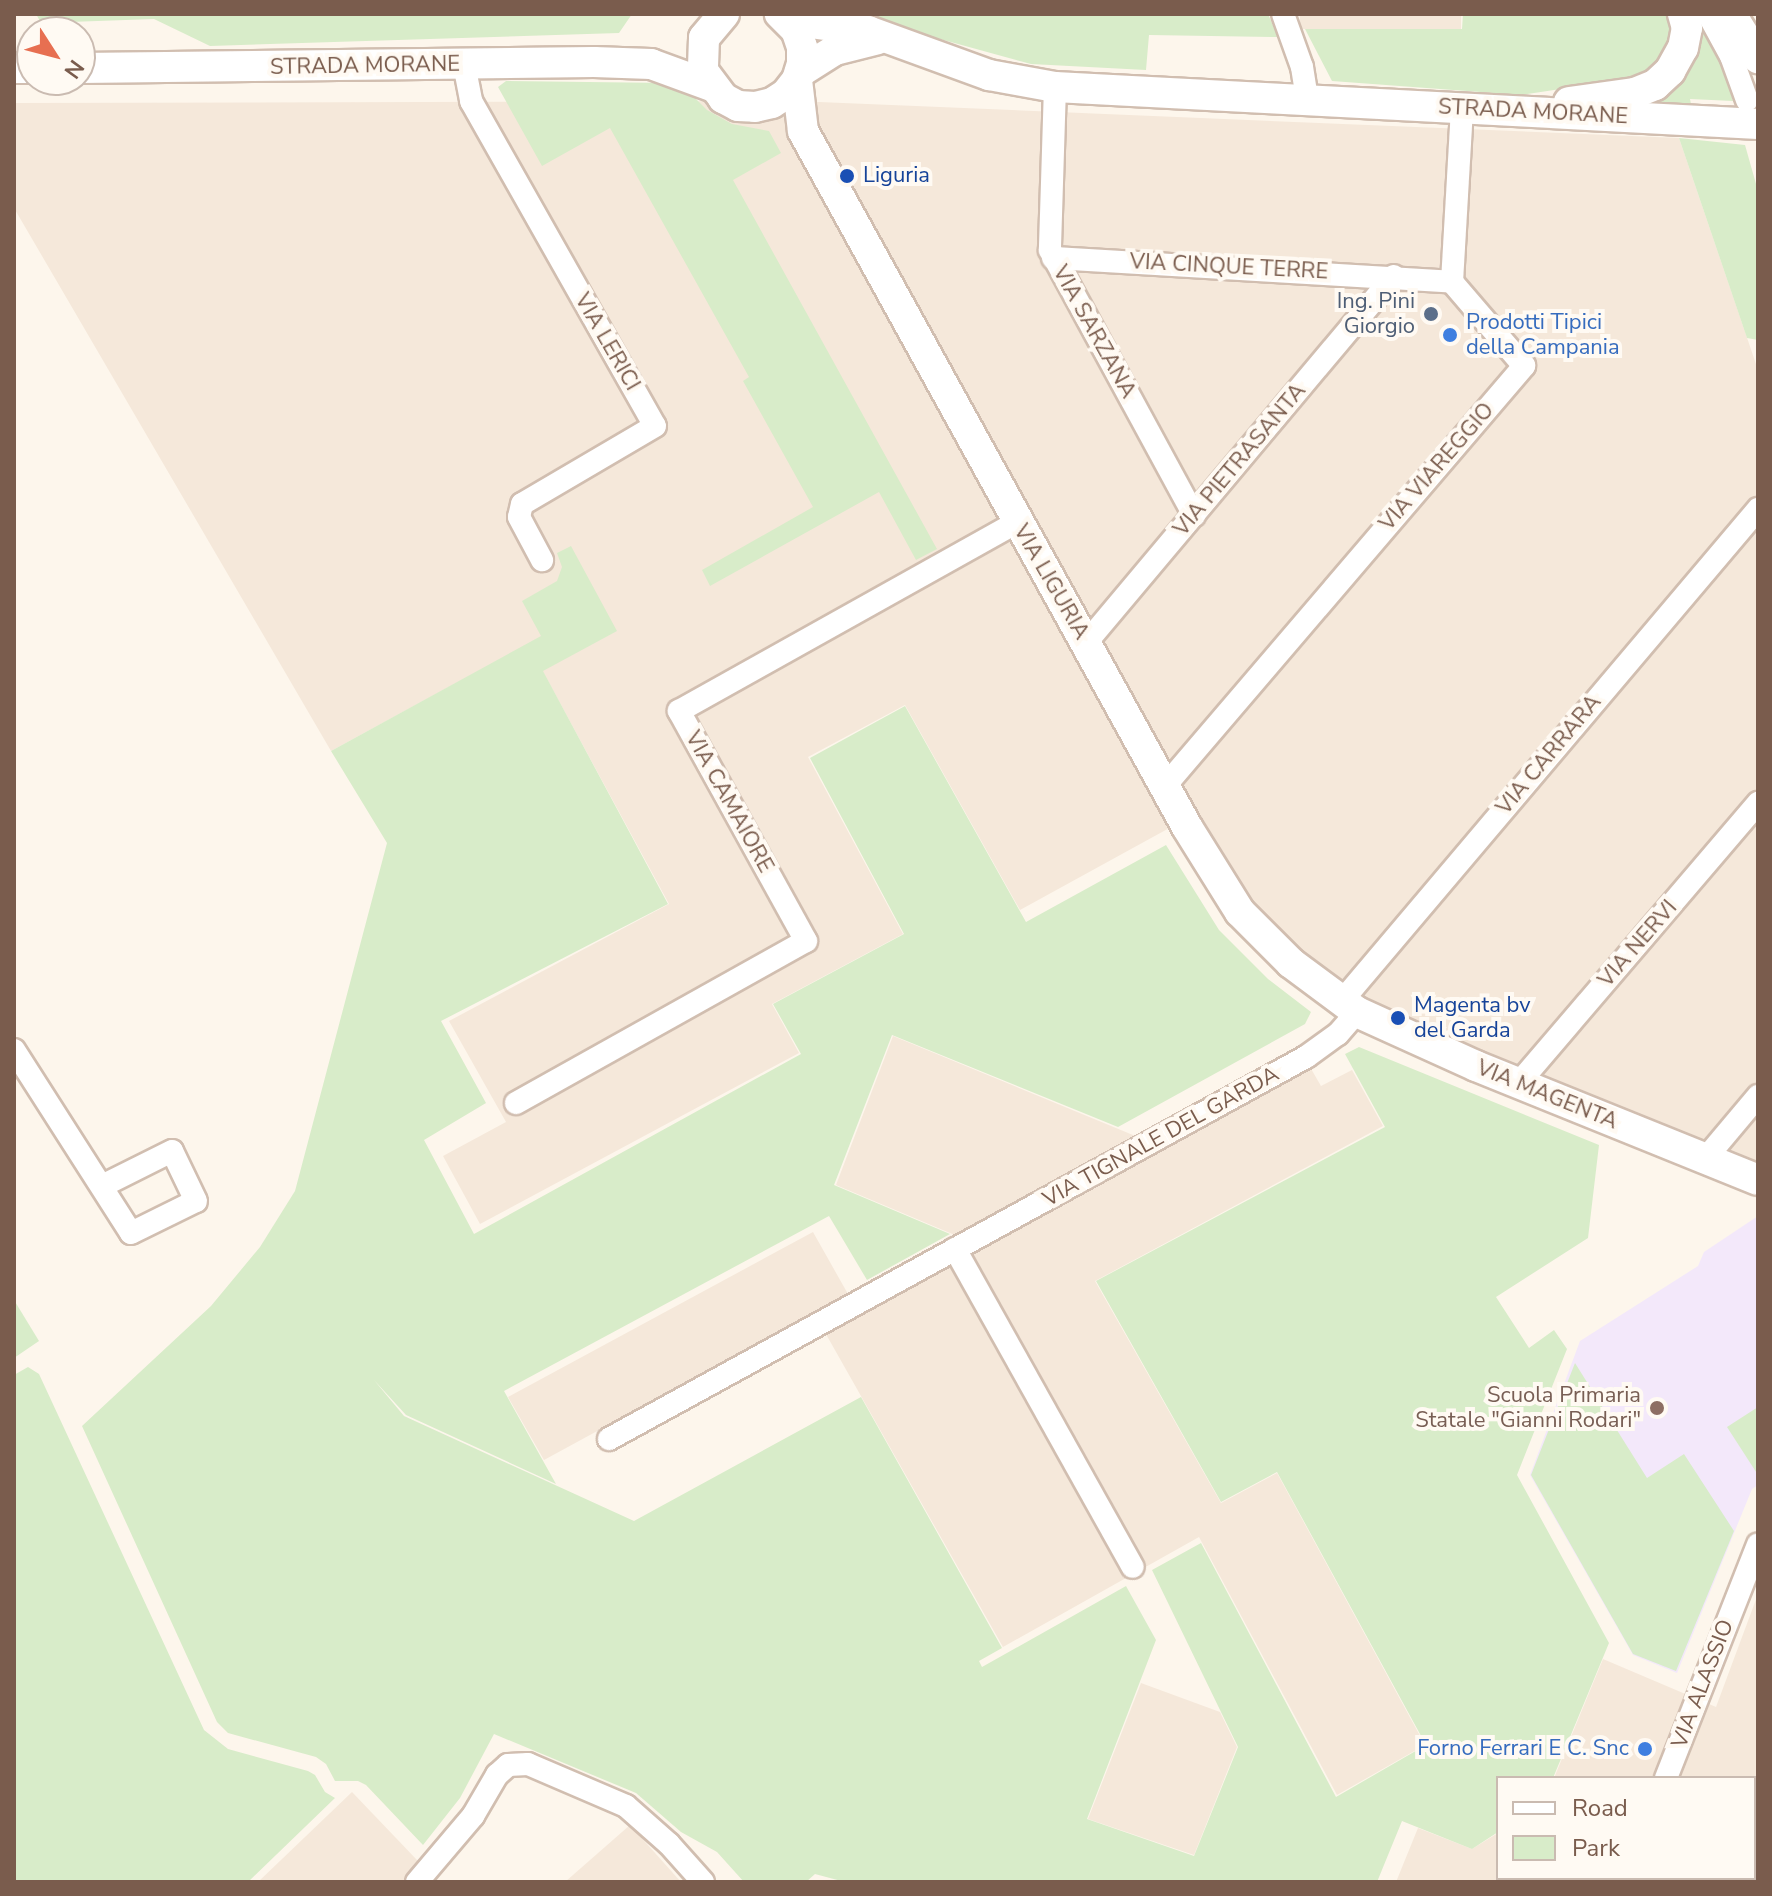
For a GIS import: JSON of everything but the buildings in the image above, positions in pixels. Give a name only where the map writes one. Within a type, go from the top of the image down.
[{"type":"street","points":[[1283,14],[1302,67],[1307,100]]},
{"type":"street","points":[[1528,111],[1598,96],[1635,93],[1655,85],[1670,71],[1683,48],[1687,28],[1683,14]]},
{"type":"street","points":[[1708,14],[1731,56],[1752,112]]},
{"type":"street","points":[[1731,14],[1758,58]]},
{"type":"street","name":"STRADA MORANE","points":[[784,17],[868,31],[989,75],[1055,87],[1528,111],[1752,112]]},
{"type":"street","name":"VIA LIGURIA","points":[[784,17],[802,47],[798,76],[803,131],[1165,786],[1240,912],[1291,963],[1349,1007]]},
{"type":"street","points":[[711,86],[703,71],[701,55],[712,23]]},
{"type":"street","name":"STRADA MORANE","points":[[651,64],[712,23]]},
{"type":"street","points":[[761,106],[786,94],[798,76],[835,50],[888,38]]},
{"type":"street","name":"VIA LERICI","points":[[464,64],[471,101],[655,426],[522,504],[519,517],[542,560]]},
{"type":"street","name":"STRADA MORANE","points":[[96,68],[651,64],[711,86],[723,98],[738,106],[761,106]]},
{"type":"street","name":"VIA SARZANA","points":[[1055,87],[1050,250],[1194,515]]},
{"type":"street","points":[[761,106],[803,131]]},
{"type":"street","points":[[1452,282],[1462,107]]},
{"type":"street","name":"VIA CINQUE TERRE","points":[[1053,258],[1394,276],[1452,282]]},
{"type":"street","name":"VIA PIETRASANTA","points":[[1086,643],[1394,276]]},
{"type":"street","name":"VIA VIAREGGIO","points":[[1165,786],[1524,366],[1452,282]]},
{"type":"street","name":"VIA CARRARA","points":[[1349,1007],[1758,509]]},
{"type":"street","name":"VIA CAMAIORE","points":[[516,1103],[806,941],[679,711],[1017,522]]},
{"type":"street","name":"VIA NERVI","points":[[1518,1084],[1758,803]]},
{"type":"street","name":"VIA MAGENTA","points":[[1349,1007],[1518,1084],[1758,1180]]},
{"type":"street","name":"VIA TIGNALE DEL GARDA","points":[[609,1439],[1306,1057],[1338,1034],[1349,1007]]},
{"type":"street","points":[[14,1050],[102,1186]]},
{"type":"street","points":[[1706,1158],[1758,1096]]},
{"type":"street","points":[[955,1249],[1133,1567]]},
{"type":"street","name":"VIA ALASSIO","points":[[1667,1776],[1758,1545]]},
{"type":"street","points":[[417,1882],[465,1826],[497,1775],[508,1765],[528,1764],[626,1806],[669,1844],[703,1882]]},
{"type":"shaded area","points":[[1300,14],[1461,14],[1461,29],[1300,29]]},
{"type":"shaded area","points":[[795,101],[1679,138],[1758,370],[1758,1167],[1411,1028],[1335,984],[1249,908],[1193,815],[1020,910],[905,705],[808,757],[903,934],[772,1004],[799,1053],[480,1224],[443,1156],[506,1122],[449,1021],[669,904],[528,644],[331,751],[14,208],[14,103]]},
{"type":"shaded area","points":[[893,1036],[1162,1147],[1310,1067],[1321,1086],[1352,1070],[1383,1126],[1095,1281],[1221,1503],[1277,1473],[1425,1745],[1337,1795],[1199,1537],[1003,1647],[814,1313],[544,1460],[508,1397],[813,1232],[857,1310],[976,1244],[836,1185]]},
{"type":"shaded area","name":"Scuola Primaria Statale \"Gianni Rodari\"","points":[[1758,1216],[1758,1485],[1752,1489],[1677,1673],[1633,1655],[1530,1475],[1580,1341],[1698,1266],[1704,1252]]},
{"type":"shaded area","points":[[1758,1594],[1758,1882],[1396,1882],[1418,1828],[1472,1849],[1496,1834],[1496,1880],[1756,1880],[1756,1776],[1555,1776],[1603,1659],[1716,1707]]},
{"type":"shaded area","points":[[1141,1683],[1220,1712],[1237,1747],[1194,1855],[1088,1819]]},
{"type":"shaded area","points":[[352,1792],[438,1882],[258,1882]]},
{"type":"shaded area","points":[[630,1825],[681,1882],[565,1882]]},
{"type":"green space","points":[[632,14],[619,33],[210,46],[154,19],[96,21],[96,16],[37,16]]},
{"type":"green space","points":[[803,14],[1268,14],[1278,37],[1149,35],[1146,70],[1031,64],[878,22]]},
{"type":"green space","points":[[1463,14],[1670,14],[1672,35],[1667,51],[1641,77],[1521,95],[1332,81],[1305,29],[1462,29]]},
{"type":"green space","points":[[1695,14],[1723,66],[1733,101],[1690,99],[1691,104],[1624,102],[1637,100]]},
{"type":"green space","points":[[506,81],[668,83],[685,88],[707,110],[732,124],[769,131],[781,153],[733,180],[937,549],[916,560],[879,492],[710,586],[702,570],[813,507],[743,381],[749,377],[610,128],[542,166],[498,87]]},
{"type":"green space","points":[[1679,138],[1745,145],[1758,191],[1758,340],[1747,338]]},
{"type":"green space","points":[[571,546],[617,631],[543,671],[668,904],[441,1021],[486,1103],[424,1140],[474,1234],[801,1054],[773,1004],[904,934],[810,758],[905,706],[1026,922],[1166,845],[1219,930],[1268,979],[1311,1012],[1305,1024],[1118,1127],[892,1035],[834,1185],[950,1234],[867,1280],[829,1216],[504,1391],[556,1484],[406,1415],[374,1380],[404,1416],[634,1521],[861,1397],[1002,1648],[979,1661],[982,1667],[1126,1586],[1156,1640],[1087,1819],[1194,1856],[1238,1747],[1152,1570],[1201,1543],[1336,1797],[1426,1745],[1277,1472],[1221,1502],[1096,1281],[1385,1127],[1345,1054],[1359,1047],[1599,1145],[1588,1238],[1496,1297],[1529,1348],[1554,1330],[1567,1349],[1517,1475],[1609,1643],[1554,1776],[1496,1776],[1496,1833],[1472,1849],[1402,1821],[1377,1882],[845,1882],[815,1874],[806,1882],[744,1882],[717,1852],[681,1832],[636,1793],[494,1734],[460,1798],[423,1845],[366,1785],[358,1781],[335,1781],[326,1764],[316,1757],[228,1733],[217,1722],[82,1426],[211,1306],[260,1247],[295,1191],[387,843],[331,751],[541,636],[522,601],[557,581],[562,567],[557,553]]},
{"type":"green space","points":[[14,1300],[39,1341],[14,1358]]},
{"type":"green space","points":[[1575,1363],[1647,1478],[1684,1454],[1734,1531],[1676,1671],[1633,1654],[1531,1475]]},
{"type":"green space","points":[[28,1367],[39,1374],[204,1730],[228,1749],[308,1771],[315,1775],[325,1792],[335,1798],[248,1882],[14,1882],[14,1375]]},
{"type":"green space","points":[[1758,1407],[1758,1475],[1727,1427]]},
{"type":"place","name":"Liguria","points":[[847,176]]},
{"type":"place","name":"Ing. Pini Giorgio","points":[[1431,314]]},
{"type":"place","name":"Prodotti Tipici della Campania","points":[[1450,335]]},
{"type":"place","name":"Magenta bv del Garda","points":[[1398,1018]]},
{"type":"place","name":"Scuola Primaria Statale \"Gianni Rodari\"","points":[[1657,1408]]},
{"type":"place","name":"Forno Ferrari E C. Snc","points":[[1645,1749]]}]
